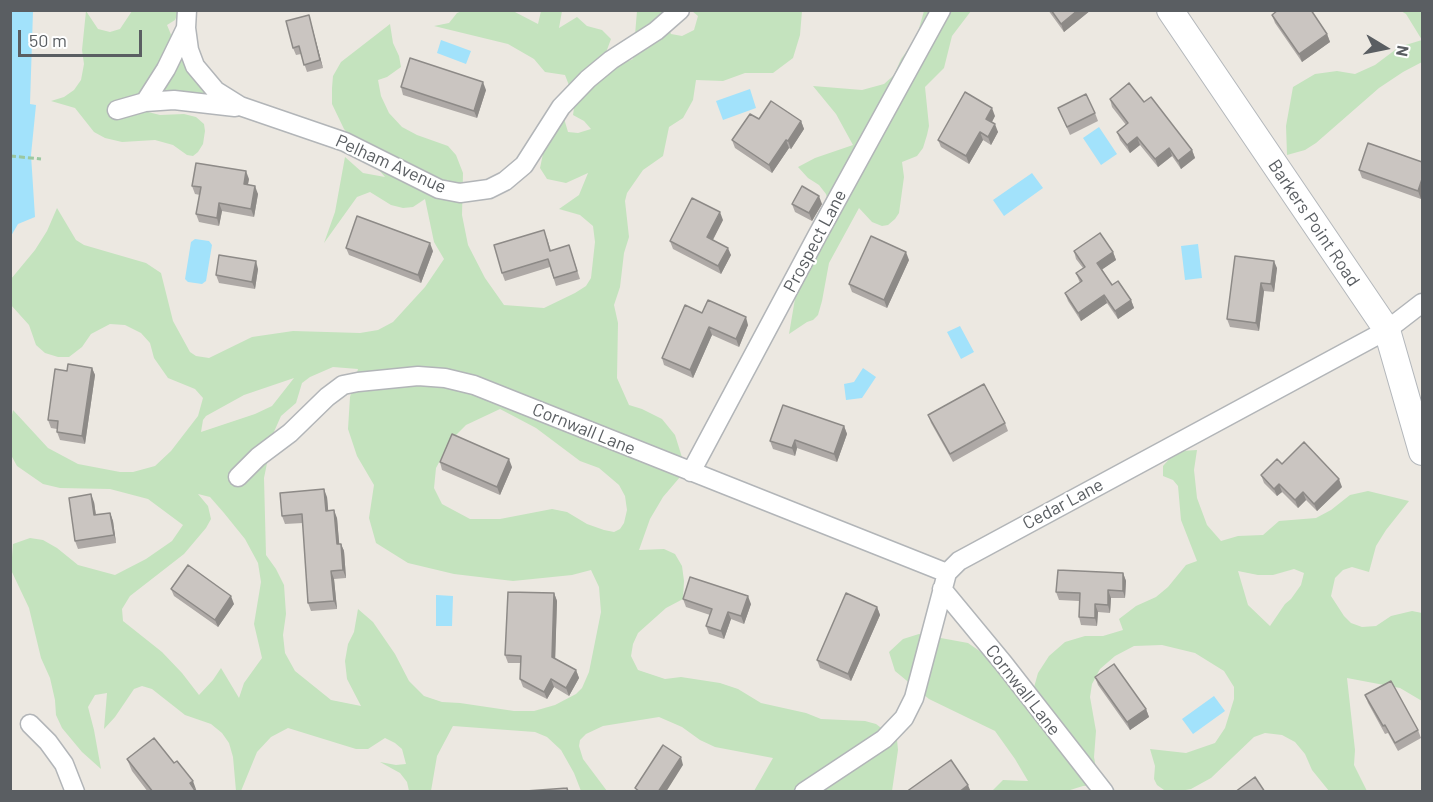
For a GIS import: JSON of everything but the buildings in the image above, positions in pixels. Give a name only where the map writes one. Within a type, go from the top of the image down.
[{"type":"street","name":"Pelham Avenue","points":[[187,19],[189,50],[195,66],[216,91],[246,108],[345,142],[439,189],[460,193],[489,189],[505,181],[524,165],[561,107],[588,80],[611,60],[656,31],[680,10]]},
{"type":"street","name":"Prospect Lane","points":[[691,472],[941,10]]},
{"type":"street","name":"Barkers Point Road","points":[[1170,10],[1387,330],[1422,452]]},
{"type":"street","name":"Pelham Avenue","points":[[145,102],[166,69],[187,19]]},
{"type":"street","points":[[117,110],[145,102],[203,102],[246,108]]},
{"type":"street","name":"Cedar Lane","points":[[944,581],[959,561],[998,538],[1387,330],[1422,303]]},
{"type":"street","name":"Cornwall Lane","points":[[238,477],[258,457],[290,433],[327,397],[343,385],[418,376],[445,378],[474,385],[691,472],[944,581],[1011,674],[1104,792]]},
{"type":"street","points":[[804,792],[884,739],[904,718],[914,698],[944,581]]},
{"type":"street","points":[[30,724],[48,742],[64,764],[75,792]]},
{"type":"path","points":[[10,156],[41,159]]},
{"type":"green space","points":[[86,11],[98,29],[110,32],[120,29],[132,11],[179,11],[175,20],[167,25],[172,37],[144,111],[160,115],[184,114],[196,117],[204,124],[203,144],[193,156],[187,155],[173,145],[155,140],[122,142],[105,138],[94,132],[75,108],[51,101],[64,97],[74,90],[81,80],[84,64],[82,50]]},
{"type":"green space","points":[[462,11],[513,11],[538,24],[541,11],[562,11],[559,28],[577,17],[587,26],[602,30],[611,39],[604,58],[621,64],[633,59],[637,11],[662,11],[671,34],[682,36],[694,30],[698,16],[692,11],[802,11],[800,35],[793,58],[773,73],[745,73],[723,81],[696,80],[693,100],[683,118],[669,127],[663,156],[643,170],[627,193],[625,201],[629,237],[624,253],[620,287],[614,305],[618,323],[617,378],[629,405],[662,419],[675,435],[686,470],[663,497],[650,519],[639,550],[664,549],[675,554],[682,566],[683,599],[666,608],[638,633],[631,656],[638,670],[665,679],[681,677],[720,683],[738,689],[761,703],[806,713],[821,719],[865,721],[876,724],[897,740],[898,750],[892,791],[754,791],[773,758],[715,747],[682,727],[659,717],[603,726],[586,734],[580,740],[579,746],[583,759],[607,791],[581,791],[561,750],[547,737],[535,732],[453,726],[437,756],[431,791],[409,791],[407,782],[400,773],[380,762],[406,764],[402,749],[385,738],[368,749],[356,749],[288,728],[271,737],[257,752],[241,791],[236,791],[233,757],[229,743],[222,733],[211,724],[185,715],[152,689],[142,686],[134,689],[104,729],[107,693],[95,695],[88,707],[101,769],[82,752],[62,728],[56,715],[50,678],[41,658],[29,608],[11,570],[13,544],[30,538],[43,540],[78,565],[115,575],[146,559],[172,541],[183,525],[148,499],[110,489],[60,488],[43,484],[17,466],[11,455],[13,410],[48,448],[78,464],[120,472],[133,472],[155,466],[171,451],[198,416],[203,398],[195,389],[168,378],[154,358],[150,343],[141,333],[125,325],[110,324],[91,334],[82,347],[69,357],[58,357],[45,353],[36,345],[29,325],[11,305],[11,279],[35,250],[47,231],[57,208],[76,240],[84,245],[146,263],[161,273],[173,321],[190,352],[196,356],[209,358],[252,337],[293,331],[360,333],[378,330],[393,322],[425,287],[444,259],[434,242],[425,199],[413,207],[403,208],[391,205],[370,192],[357,197],[324,243],[335,212],[345,157],[363,173],[385,177],[344,129],[332,104],[333,76],[341,62],[390,24],[393,43],[401,67],[387,77],[378,80],[381,96],[389,113],[402,127],[448,146],[456,155],[463,173],[462,215],[468,245],[485,278],[504,305],[544,308],[575,293],[586,286],[591,278],[595,242],[593,226],[580,215],[559,209],[579,195],[588,173],[566,183],[547,179],[540,168],[545,144],[563,115],[568,132],[578,133],[591,129],[584,121],[573,115],[575,101],[565,75],[545,72],[534,59],[508,44],[434,26],[449,23],[457,13]],"holes":[[[333,367],[358,369],[350,397],[348,429],[357,456],[374,485],[369,518],[376,543],[408,563],[454,574],[513,581],[572,575],[591,570],[599,587],[601,612],[589,672],[582,688],[576,694],[555,705],[534,711],[514,711],[442,702],[424,696],[409,681],[395,654],[373,622],[358,609],[345,661],[347,679],[361,706],[331,700],[295,671],[285,653],[284,585],[266,555],[264,478],[273,434],[281,416],[296,403],[302,383]],[[294,378],[272,406],[201,432],[206,416],[244,395]],[[500,409],[536,428],[580,461],[599,468],[619,485],[625,496],[627,510],[624,523],[614,532],[587,524],[567,512],[552,509],[500,519],[470,519],[442,504],[434,488],[436,468],[451,440],[466,425]],[[198,494],[210,497],[224,513],[245,539],[258,563],[261,582],[254,624],[262,658],[244,683],[239,698],[221,668],[199,695],[162,652],[123,621],[122,609],[130,596],[184,554],[206,528],[211,519],[208,506]]]},
{"type":"green space","points":[[924,11],[971,11],[952,36],[944,68],[925,87],[929,126],[923,148],[917,156],[902,162],[904,177],[899,213],[888,225],[882,226],[872,222],[859,208],[829,263],[818,315],[789,334],[797,287],[829,206],[826,194],[819,185],[808,178],[798,167],[815,158],[853,145],[836,114],[813,86],[862,90],[884,84],[894,75],[901,59],[916,39]]},
{"type":"green space","points":[[1401,11],[1422,11],[1422,40],[1406,14]]},
{"type":"green space","points":[[1422,40],[1422,62],[1379,88],[1316,143],[1305,150],[1287,155],[1286,126],[1293,87],[1315,74],[1337,71],[1355,74],[1375,65],[1399,47]]},
{"type":"green space","points":[[183,43],[222,102],[150,98]]},
{"type":"green space","points":[[1197,450],[1194,470],[1197,498],[1207,525],[1221,541],[1238,536],[1263,535],[1279,521],[1316,518],[1350,495],[1368,491],[1409,501],[1376,546],[1369,572],[1352,567],[1343,570],[1335,578],[1331,596],[1351,623],[1362,627],[1376,626],[1391,616],[1412,611],[1422,613],[1422,701],[1400,688],[1347,678],[1355,750],[1354,765],[1367,791],[1329,791],[1312,770],[1305,754],[1295,742],[1282,735],[1265,733],[1254,737],[1211,778],[1191,789],[1164,790],[1157,785],[1154,779],[1155,766],[1150,749],[1186,753],[1215,743],[1225,728],[1234,699],[1234,687],[1224,671],[1195,653],[1162,645],[1134,646],[1115,656],[1100,669],[1092,684],[1090,697],[1096,731],[1094,757],[1099,785],[1083,786],[1067,791],[992,791],[1003,780],[1028,781],[995,731],[929,699],[895,671],[889,652],[903,639],[919,634],[968,643],[1031,698],[1038,673],[1049,656],[1065,642],[1085,636],[1103,636],[1123,630],[1119,619],[1136,606],[1156,597],[1168,587],[1186,565],[1197,561],[1181,520],[1178,486],[1173,480],[1163,476],[1163,466],[1170,458],[1182,451]],"holes":[[[1294,569],[1304,573],[1301,585],[1270,626],[1248,605],[1238,571],[1273,575]]]},
{"type":"water","points":[[11,10],[33,11],[30,104],[36,105],[31,155],[35,217],[18,224],[11,236]]},
{"type":"water","points":[[441,40],[471,51],[466,64],[437,53]]},
{"type":"water","points":[[750,89],[756,108],[723,120],[716,101]]},
{"type":"water","points":[[1099,127],[1117,154],[1101,165],[1083,138]]},
{"type":"water","points":[[1032,173],[1043,188],[1004,216],[993,200]]},
{"type":"water","points":[[195,239],[209,241],[212,245],[206,281],[202,284],[188,282],[185,279],[191,242]]},
{"type":"water","points":[[1198,244],[1202,278],[1185,280],[1181,246]]},
{"type":"water","points":[[960,326],[974,352],[961,359],[947,332]]},
{"type":"water","points":[[863,368],[876,377],[862,398],[846,400],[844,384],[854,382]]},
{"type":"water","points":[[436,595],[453,596],[452,626],[436,626]]},
{"type":"water","points":[[1214,696],[1225,711],[1193,734],[1182,719]]}]
